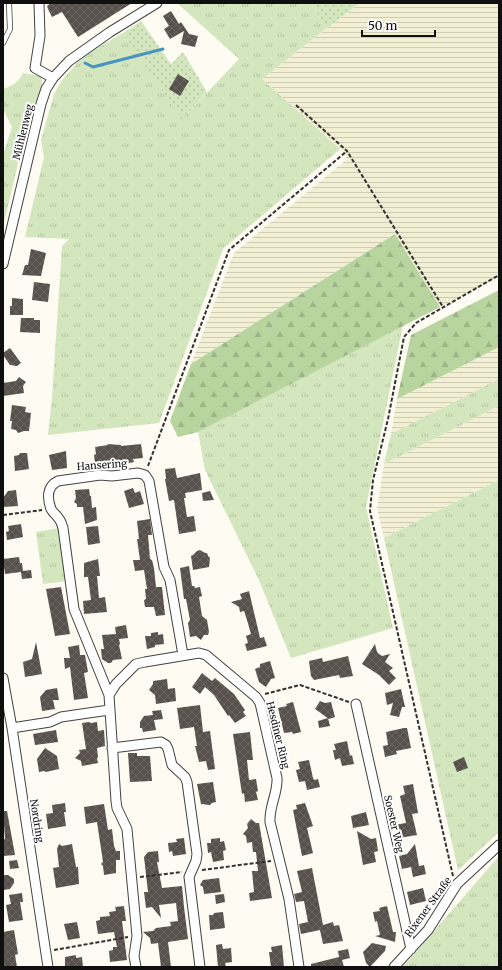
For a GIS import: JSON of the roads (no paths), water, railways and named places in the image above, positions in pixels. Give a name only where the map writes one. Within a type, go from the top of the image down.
[{"type":"street","points":[[38,3],[40,36],[35,68],[53,78]]},
{"type":"street","name":"Mühlenweg","points":[[3,264],[41,104],[46,89],[53,78],[69,60],[110,32],[157,3]]},
{"type":"street","name":"Hansering","points":[[109,695],[74,609],[63,528],[60,519],[51,508],[50,488],[54,483],[58,481],[100,475],[112,476],[138,473],[145,475],[149,481],[164,567],[170,580],[183,655]]},
{"type":"street","name":"Hesdiner Ring","points":[[109,695],[116,684],[136,664],[199,653],[206,656],[256,697],[260,705],[277,778],[277,787],[270,816],[293,922],[299,967]]},
{"type":"street","name":"Nordring","points":[[3,678],[12,728],[48,967]]},
{"type":"street","points":[[109,695],[112,748],[118,808],[128,829],[137,936],[134,956],[136,967]]},
{"type":"street","name":"Soester Weg","points":[[356,704],[411,949]]},
{"type":"street","points":[[12,728],[50,722],[61,717],[109,710]]},
{"type":"street","points":[[112,748],[161,742],[168,748],[172,765],[187,782],[197,854],[189,880],[200,967]]},
{"type":"street","name":"Rixener Straße","points":[[394,967],[428,930],[457,884],[499,845]]},
{"type":"lane","points":[[3,44],[10,29],[9,3]]},
{"type":"waterway","points":[[85,63],[93,67],[163,49]]}]
